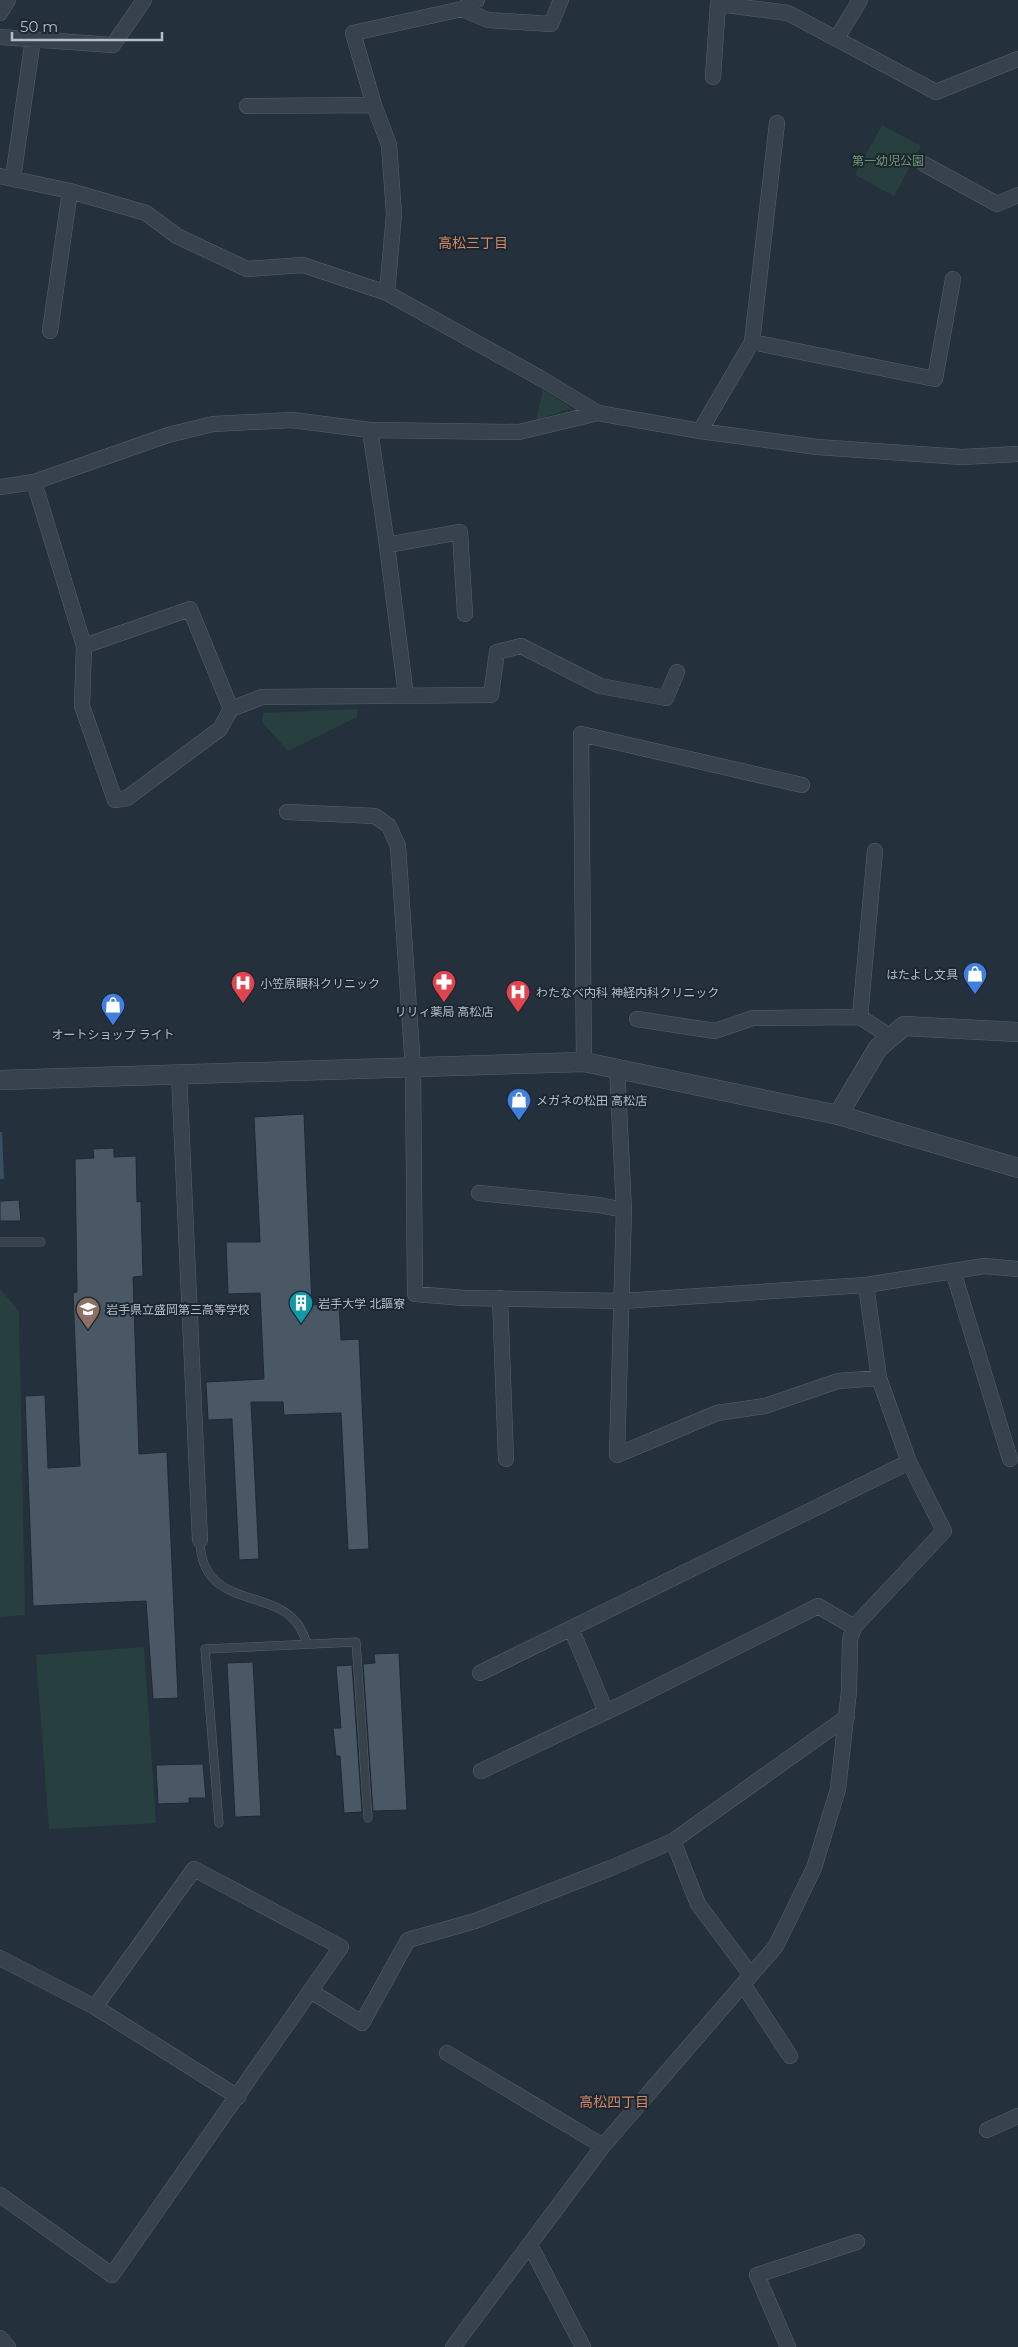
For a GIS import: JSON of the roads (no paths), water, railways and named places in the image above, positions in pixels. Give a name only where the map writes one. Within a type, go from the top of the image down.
[{"type":"street","points":[[0,13],[8,0]]},
{"type":"street","points":[[0,37],[113,45],[144,0]]},
{"type":"street","points":[[387,293],[394,214],[389,146],[352,33],[462,9],[477,0]]},
{"type":"street","points":[[462,9],[488,20],[551,24],[561,0]]},
{"type":"street","points":[[837,38],[860,0]]},
{"type":"street","points":[[713,77],[718,4],[788,13],[936,92],[1018,59]]},
{"type":"street","points":[[33,39],[6,177],[70,191],[146,213],[177,236],[247,269],[303,265],[387,293],[540,378],[598,413],[700,431],[817,447],[962,456],[1018,454]]},
{"type":"street","points":[[247,106],[374,105]]},
{"type":"street","points":[[700,431],[752,342],[777,123]]},
{"type":"street","points":[[924,164],[997,204],[1018,195]]},
{"type":"street","points":[[50,331],[70,191]]},
{"type":"street","points":[[752,342],[936,379],[953,279]]},
{"type":"street","points":[[0,486],[34,482],[168,435],[213,424],[292,420],[370,430],[519,432],[598,413]]},
{"type":"street","points":[[370,430],[406,696]]},
{"type":"street","points":[[34,482],[84,646],[82,706],[115,800],[127,798],[220,729],[231,709],[262,697],[491,695],[497,652],[521,646],[600,686],[666,698],[677,672]]},
{"type":"street","points":[[387,545],[460,532],[465,614]]},
{"type":"street","points":[[84,646],[190,609],[231,709]]},
{"type":"street","points":[[584,1062],[581,734],[802,785]]},
{"type":"street","points":[[287,812],[375,816],[389,826],[398,846],[414,1068],[415,1294],[622,1301],[866,1285],[984,1266],[1018,1269]]},
{"type":"street","points":[[860,1017],[875,851]]},
{"type":"street","points":[[637,1019],[715,1031],[752,1018],[860,1017],[891,1037]]},
{"type":"street","points":[[838,1115],[878,1048],[904,1026],[1018,1032]]},
{"type":"street","points":[[0,1080],[584,1062],[617,1067],[838,1115],[1018,1168]]},
{"type":"street","points":[[617,1067],[624,1210],[617,1455],[717,1413],[765,1406],[838,1381],[879,1378]]},
{"type":"street","points":[[179,1075],[200,1540]]},
{"type":"street","points":[[479,1193],[599,1205],[624,1210]]},
{"type":"street","points":[[953,1271],[1010,1459]]},
{"type":"street","points":[[453,2347],[603,2146],[776,1946],[814,1868],[838,1789],[847,1717],[850,1639],[854,1627],[944,1530],[909,1462],[879,1378],[866,1285]]},
{"type":"street","points":[[500,1298],[506,1459]]},
{"type":"street","points":[[480,1673],[909,1462]]},
{"type":"street","points":[[481,1771],[606,1712],[818,1606],[854,1627]]},
{"type":"street","points":[[571,1628],[606,1712]]},
{"type":"street","points":[[312,1992],[362,2023],[408,1940],[476,1921],[673,1841],[847,1717]]},
{"type":"street","points":[[673,1841],[698,1904],[747,1980],[790,2056]]},
{"type":"street","points":[[0,2195],[112,2276],[342,1947],[194,1869],[95,2007]]},
{"type":"street","points":[[0,1958],[95,2007],[238,2097]]},
{"type":"street","points":[[447,2053],[603,2146]]},
{"type":"street","points":[[987,2130],[1018,2116]]},
{"type":"street","points":[[788,2347],[757,2275],[857,2242]]},
{"type":"street","points":[[530,2245],[583,2347]]},
{"type":"street","points":[[0,2338],[8,2347]]},
{"type":"lane","points":[[0,1242],[41,1242]]},
{"type":"lane","points":[[200,1540],[200,1556],[206,1570],[221,1585],[243,1596],[280,1610],[296,1622],[307,1643]]},
{"type":"lane","points":[[219,1823],[205,1649],[307,1643],[356,1642],[368,1818]]},
{"type":"water","points":[[0,1132],[2,1132],[4,1179],[0,1179]]},
{"type":"place","name":"はたよし文具","points":[[975,995]]},
{"type":"place","name":"リリィ薬局 高松店","points":[[444,1003]]},
{"type":"place","name":"小笠原眼科クリニック","points":[[243,1004]]},
{"type":"place","name":"わたなべ内科 神経内科クリニック","points":[[518,1013]]},
{"type":"place","name":"オートショップ ライト","points":[[113,1026]]},
{"type":"place","name":"メガネの松田 高松店","points":[[519,1121]]},
{"type":"place","name":"岩手大学 北謳寮","points":[[301,1324]]},
{"type":"place","name":"岩手県立盛岡第三高等学校","points":[[88,1330]]},
{"type":"district","name":"高松三丁目","points":[[473,243]]},
{"type":"district","name":"高松四丁目","points":[[614,2102]]},
{"type":"park label","name":"第一幼児公園","points":[[888,160]]}]
